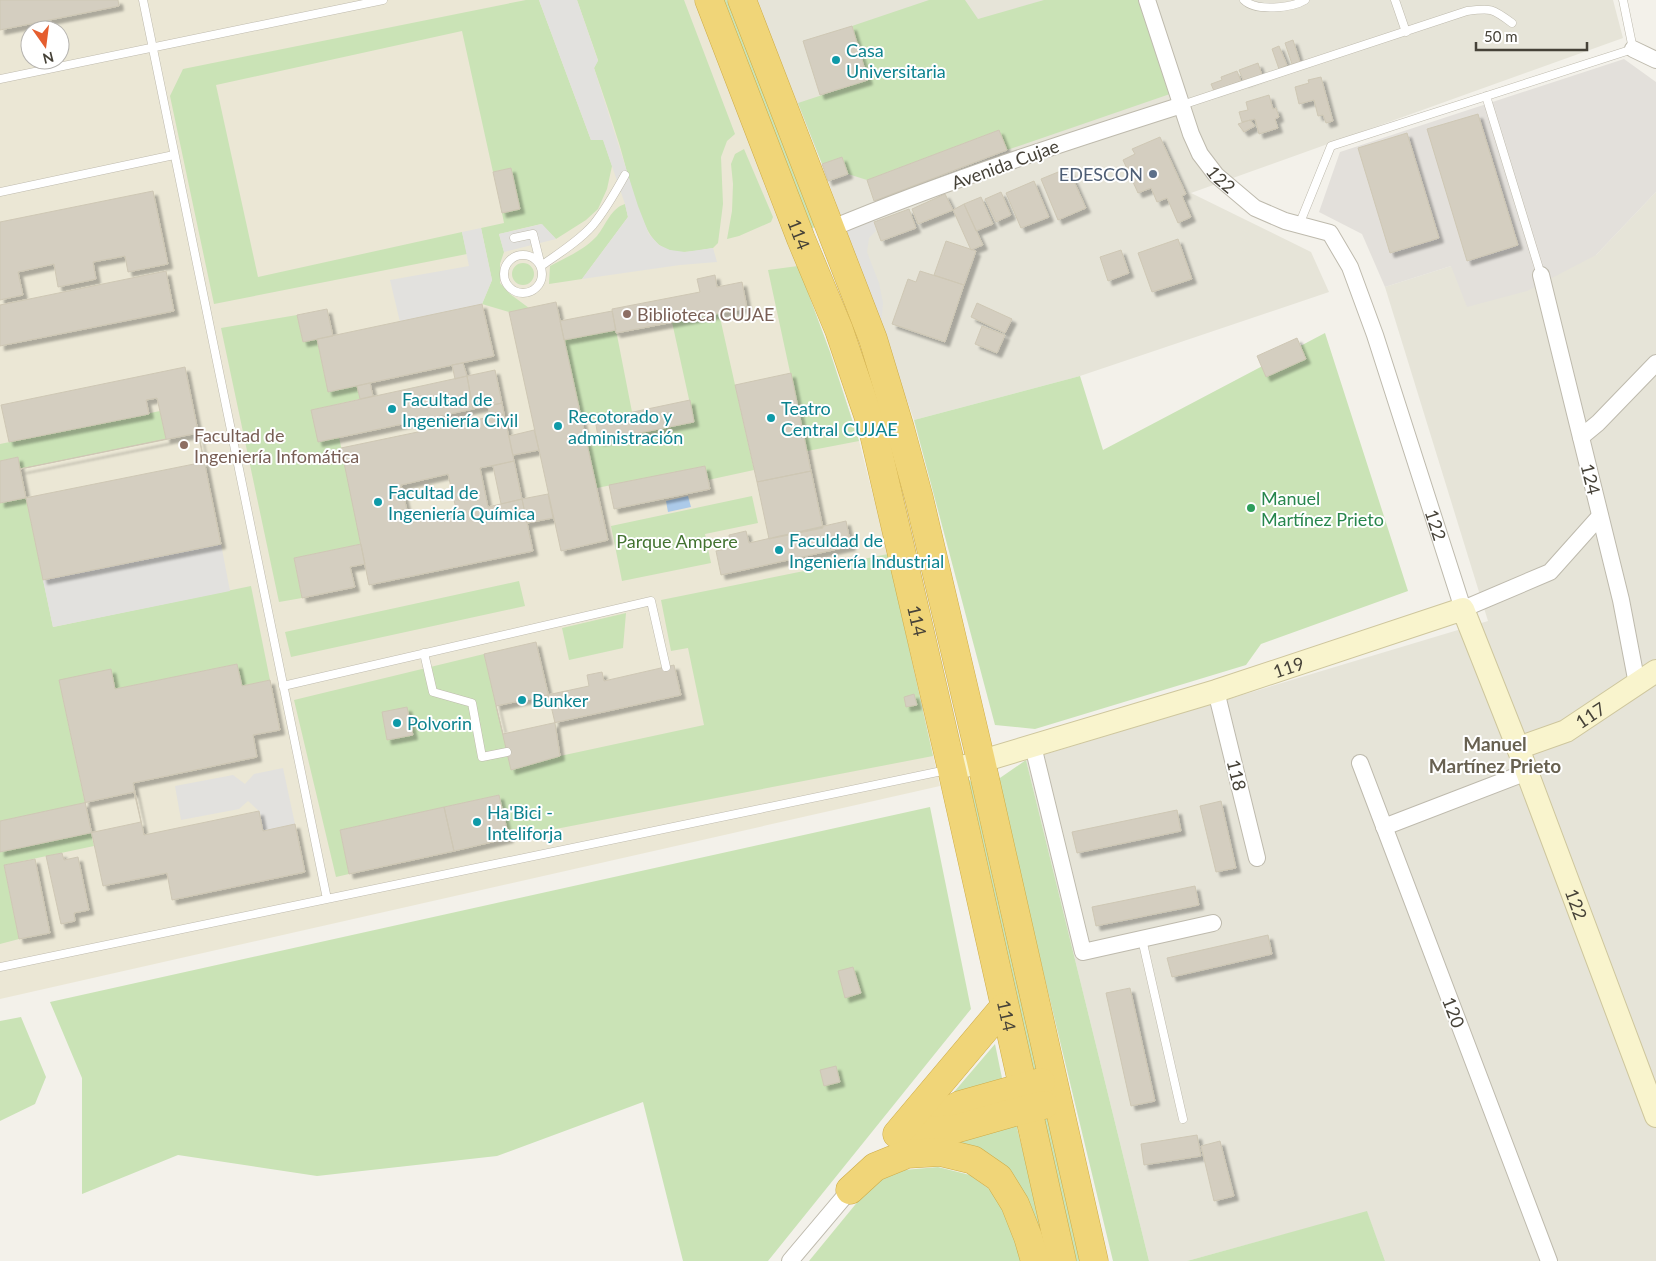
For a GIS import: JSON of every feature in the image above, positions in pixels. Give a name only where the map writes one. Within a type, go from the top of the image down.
[{"type":"highway","name":"114","points":[[709,0],[801,239],[839,330],[873,430],[952,770],[1062,1261]]},
{"type":"highway","name":"114","points":[[742,0],[873,339],[900,428],[919,498],[981,761],[1094,1261]]},
{"type":"highway","points":[[897,1134],[1004,1007]]},
{"type":"highway","points":[[897,1134],[960,1105],[1025,1098],[1055,1091]]},
{"type":"highway","points":[[850,1190],[875,1167],[907,1154],[940,1152],[973,1160],[999,1178],[1015,1204],[1028,1237],[1034,1261]]},
{"type":"street","name":"122","points":[[1147,0],[1191,134],[1200,154],[1216,175],[1255,208],[1285,221],[1330,233],[1350,267],[1375,335],[1463,609],[1518,748],[1656,1116]]},
{"type":"street","points":[[1633,49],[1656,60]]},
{"type":"street","name":"Avenida Cujae","points":[[830,229],[1040,150],[1182,105]]},
{"type":"street","name":"124","points":[[1541,275],[1621,600],[1637,684]]},
{"type":"street","points":[[1581,437],[1598,423],[1656,363]]},
{"type":"street","name":"119","points":[[952,770],[1216,691],[1463,609],[1550,572],[1600,516]]},
{"type":"street","name":"117","points":[[1518,748],[1566,731],[1656,671]]},
{"type":"street","name":"118","points":[[1216,691],[1257,858]]},
{"type":"street","points":[[1033,746],[1083,952],[1213,923]]},
{"type":"street","name":"120","points":[[1360,763],[1549,1261]]},
{"type":"street","points":[[1384,827],[1527,772]]},
{"type":"street","points":[[790,1261],[897,1134]]},
{"type":"lane","points":[[142,0],[327,899]]},
{"type":"lane","points":[[0,79],[383,0]]},
{"type":"lane","points":[[1244,0],[1256,7],[1274,8],[1305,0]]},
{"type":"lane","points":[[1395,0],[1406,32]]},
{"type":"lane","points":[[1299,225],[1331,146],[1633,49],[1623,0]]},
{"type":"lane","points":[[1182,105],[1467,11],[1487,9],[1496,11],[1512,23]]},
{"type":"lane","points":[[1486,96],[1541,275]]},
{"type":"lane","points":[[0,192],[174,155]]},
{"type":"lane","points":[[541,266],[568,247],[592,226],[610,202],[625,175]]},
{"type":"lane","points":[[514,238],[533,234],[541,266],[542,276],[541,282],[535,290],[519,293],[513,290],[505,280],[506,268],[514,258],[526,255],[537,261],[541,266]]},
{"type":"lane","points":[[283,686],[651,601],[666,667]]},
{"type":"lane","points":[[424,653],[433,692],[472,703],[482,758],[507,752]]},
{"type":"lane","points":[[0,966],[952,770]]},
{"type":"lane","points":[[1142,939],[1182,1119]]},
{"type":"shaded area","points":[[0,0],[696,0],[830,352],[859,441],[888,554],[940,786],[0,999]]},
{"type":"shaded area","points":[[539,0],[577,0],[598,61],[594,68],[638,206],[649,234],[659,245],[670,250],[685,252],[713,248],[717,262],[680,265],[582,279],[628,217],[603,140],[591,140]]},
{"type":"shaded area","points":[[756,0],[1613,0],[1623,38],[1191,193],[1311,252],[1329,292],[1080,376],[914,420],[822,164]]},
{"type":"shaded area","points":[[1624,59],[1656,82],[1656,192],[1596,255],[1527,291],[1467,307],[1451,266],[1385,287],[1362,234],[1319,212],[1340,152]]},
{"type":"shaded area","points":[[1656,192],[1656,1261],[1385,1261],[1367,1212],[1187,1261],[1149,1261],[1026,760],[1488,621],[1385,287],[1451,266],[1596,255]]},
{"type":"shaded area","points":[[873,220],[876,231],[869,238],[867,252],[879,283],[883,303],[881,327],[846,231]]},
{"type":"shaded area","points":[[542,224],[556,239],[504,252],[499,234]]},
{"type":"shaded area","points":[[481,228],[492,280],[482,304],[400,322],[390,280],[469,266],[462,232]]},
{"type":"shaded area","points":[[221,544],[230,591],[53,627],[43,580]]},
{"type":"shaded area","points":[[283,768],[295,824],[263,831],[259,811],[248,801],[239,809],[181,820],[175,786],[233,775],[245,784],[254,774]]},
{"type":"green space","points":[[526,0],[539,0],[591,140],[603,139],[612,166],[607,189],[598,209],[586,220],[556,239],[541,224],[499,234],[504,252],[500,264],[500,283],[510,294],[529,308],[509,312],[482,304],[492,280],[481,228],[504,223],[502,213],[520,209],[511,168],[493,172],[462,31],[216,85],[258,277],[462,232],[467,254],[214,304],[170,96],[183,69]]},
{"type":"green space","points":[[577,0],[684,0],[735,134],[727,141],[721,157],[723,204],[718,243],[713,248],[685,252],[671,251],[658,244],[644,224],[594,68],[598,60]]},
{"type":"green space","points":[[723,0],[727,0],[740,26],[815,227],[808,230]]},
{"type":"green space","points":[[929,0],[965,0],[978,19],[1044,0],[1139,0],[1170,94],[1007,150],[999,130],[867,180],[848,174],[842,157],[822,164],[798,103],[868,80],[852,26]]},
{"type":"green space","points":[[744,149],[773,217],[771,222],[739,236],[727,239],[732,211],[733,184],[731,164],[735,154]]},
{"type":"green space","points":[[625,204],[628,217],[582,279],[549,284],[550,266],[575,253],[592,241],[612,213]]},
{"type":"green space","points":[[523,263],[531,266],[534,274],[531,282],[523,285],[515,282],[512,274],[515,266]]},
{"type":"green space","points":[[798,266],[830,352],[859,441],[807,451],[768,270]]},
{"type":"green space","points":[[719,313],[754,470],[708,480],[705,466],[597,488],[587,444],[694,422],[672,322]]},
{"type":"green space","points":[[297,315],[303,342],[317,339],[328,391],[357,386],[360,399],[311,410],[339,437],[361,544],[294,558],[302,598],[279,602],[221,328]]},
{"type":"green space","points":[[616,330],[632,412],[582,422],[564,340]]},
{"type":"green space","points":[[1325,333],[1408,591],[1261,644],[1246,665],[1035,729],[995,725],[914,420],[1080,376],[1103,450]]},
{"type":"green space","points":[[160,411],[166,439],[20,469],[18,457],[0,461],[0,444]]},
{"type":"green space","name":"Parque Ampere","points":[[752,496],[758,523],[705,534],[711,563],[622,581],[611,526]]},
{"type":"green space","points":[[26,498],[53,627],[251,586],[270,680],[242,686],[237,664],[115,689],[59,680],[85,803],[0,821],[0,503]]},
{"type":"green space","points":[[888,554],[933,756],[509,838],[499,795],[340,830],[349,874],[336,877],[294,700],[484,654],[512,770],[560,756],[704,725],[688,648],[671,651],[661,600]]},
{"type":"green space","points":[[519,581],[525,606],[291,657],[285,632]]},
{"type":"green space","points":[[626,613],[623,648],[569,660],[562,628]]},
{"type":"green space","points":[[1026,760],[1149,1261],[1113,1261],[997,780]]},
{"type":"green space","points":[[967,777],[972,783],[1081,1261],[1073,1261]]},
{"type":"green space","points":[[930,807],[971,1009],[768,1261],[683,1261],[643,1102],[497,1156],[317,1176],[178,1155],[82,1194],[82,1078],[50,1002]]},
{"type":"green space","points":[[91,833],[94,846],[4,865],[19,939],[0,944],[0,852]]},
{"type":"green space","points":[[21,1017],[46,1077],[35,1104],[0,1121],[0,1021]]},
{"type":"green space","points":[[995,1044],[1003,1083],[948,1099]]},
{"type":"green space","points":[[1016,1124],[1051,1261],[1038,1240],[946,1142]]},
{"type":"green space","points":[[938,1167],[970,1175],[996,1194],[1027,1261],[809,1261],[873,1183],[904,1170]]},
{"type":"green space","points":[[1367,1211],[1385,1261],[1187,1261]]},
{"type":"water","points":[[688,496],[691,507],[668,512],[666,501]]},
{"type":"building","points":[[0,0],[118,0],[119,6],[50,20],[20,20],[20,26],[0,30]]},
{"type":"building","name":"Casa Universitaria","points":[[852,26],[868,80],[820,95],[803,41]]},
{"type":"building","points":[[1293,40],[1300,62],[1292,64],[1285,43]]},
{"type":"building","points":[[1279,46],[1287,65],[1279,69],[1272,49]]},
{"type":"building","points":[[1258,63],[1262,75],[1244,82],[1239,70]]},
{"type":"building","points":[[1237,71],[1241,81],[1214,91],[1211,84],[1222,80],[1221,77]]},
{"type":"building","points":[[1321,77],[1333,121],[1326,123],[1323,115],[1318,116],[1314,100],[1299,104],[1295,87],[1309,83],[1308,80]]},
{"type":"building","points":[[1269,95],[1273,109],[1276,108],[1279,117],[1275,119],[1278,128],[1259,134],[1255,119],[1242,122],[1239,112],[1248,110],[1246,102]]},
{"type":"building","points":[[1478,114],[1518,245],[1467,261],[1427,129]]},
{"type":"building","points":[[1250,120],[1255,126],[1244,132],[1238,124]]},
{"type":"building","points":[[999,130],[1007,150],[874,201],[867,180]]},
{"type":"building","points":[[1407,133],[1439,238],[1390,253],[1358,148]]},
{"type":"building","name":"EDESCON","points":[[1160,137],[1186,194],[1182,196],[1191,217],[1178,223],[1167,198],[1157,202],[1151,188],[1138,193],[1123,160],[1135,154],[1132,149]]},
{"type":"building","points":[[842,157],[848,174],[828,181],[822,164]]},
{"type":"building","points":[[511,168],[520,209],[502,213],[493,172]]},
{"type":"building","points":[[1068,168],[1086,208],[1058,220],[1041,179]]},
{"type":"building","points":[[1034,181],[1049,217],[1021,228],[1006,193]]},
{"type":"building","points":[[153,191],[168,264],[128,272],[125,256],[93,262],[96,279],[58,287],[54,264],[18,272],[23,295],[0,300],[0,222]]},
{"type":"building","points":[[1001,192],[1011,215],[996,222],[985,199]]},
{"type":"building","points":[[945,194],[953,210],[918,224],[912,209]]},
{"type":"building","points":[[981,197],[993,224],[976,231],[964,204]]},
{"type":"building","points":[[964,204],[983,245],[971,250],[953,210]]},
{"type":"building","points":[[909,209],[916,228],[881,241],[874,222]]},
{"type":"building","points":[[1178,239],[1192,279],[1152,292],[1138,253]]},
{"type":"building","points":[[946,241],[976,251],[964,285],[934,275]]},
{"type":"building","points":[[1121,250],[1129,273],[1108,281],[1100,257]]},
{"type":"building","points":[[166,271],[174,311],[0,346],[0,305]]},
{"type":"building","points":[[920,271],[964,285],[945,342],[892,324],[908,279],[916,282]]},
{"type":"building","points":[[715,275],[717,287],[742,282],[747,308],[616,333],[612,309],[700,292],[697,279]]},
{"type":"building","name":"Recotorado y administración","points":[[556,302],[608,540],[561,551],[509,312]]},
{"type":"building","points":[[977,303],[1012,319],[1005,333],[971,317]]},
{"type":"building","points":[[482,304],[494,356],[328,392],[317,339]]},
{"type":"building","points":[[327,309],[333,336],[303,342],[297,315]]},
{"type":"building","points":[[612,311],[616,330],[564,340],[560,321]]},
{"type":"building","points":[[982,326],[1005,335],[997,353],[975,344]]},
{"type":"building","points":[[1297,338],[1306,359],[1266,377],[1257,356]]},
{"type":"building","points":[[463,363],[467,376],[455,379],[452,365]]},
{"type":"building","points":[[185,367],[221,544],[43,580],[20,469],[166,439],[157,398],[146,400],[149,414],[9,442],[1,405]]},
{"type":"building","points":[[495,370],[502,403],[473,409],[467,376]]},
{"type":"building","name":"Teatro Central CUJAE","points":[[791,373],[811,471],[757,482],[735,385]]},
{"type":"building","name":"Facultad de Ingeniería Civil","points":[[467,376],[473,409],[318,442],[311,410]]},
{"type":"building","points":[[370,383],[373,396],[360,399],[357,386]]},
{"type":"building","points":[[690,400],[694,422],[599,441],[595,420]]},
{"type":"building","points":[[502,403],[504,414],[490,417],[488,406]]},
{"type":"building","name":"Facultad de Ingeniería Química","points":[[504,414],[514,461],[480,468],[488,507],[522,499],[533,551],[369,585],[341,448]],"holes":[[[448,474],[457,513],[410,523],[401,485]]]},
{"type":"building","points":[[534,430],[539,450],[513,455],[509,436]]},
{"type":"building","points":[[198,433],[204,462],[0,503],[0,461],[18,457],[20,469]]},
{"type":"building","points":[[514,461],[522,499],[501,504],[493,466]]},
{"type":"building","points":[[705,466],[710,489],[614,509],[609,485]]},
{"type":"building","points":[[811,471],[823,528],[769,539],[757,482]]},
{"type":"building","points":[[548,494],[553,518],[527,523],[522,499]]},
{"type":"building","name":"Faculdad de Ingeniería Industrial","points":[[846,521],[851,546],[721,575],[716,551],[731,548],[729,535],[746,531],[749,543]]},
{"type":"building","points":[[361,544],[365,564],[350,567],[355,587],[302,598],[294,558]]},
{"type":"building","name":"Bunker","points":[[536,642],[555,723],[560,756],[511,770],[484,654]]},
{"type":"building","points":[[237,664],[242,686],[270,680],[280,730],[253,735],[257,757],[133,783],[144,835],[259,811],[263,831],[295,824],[305,872],[172,900],[167,873],[103,886],[59,680],[111,669],[115,689]]},
{"type":"building","points":[[674,665],[681,695],[503,734],[496,706],[589,686],[587,675],[602,672],[604,681]]},
{"type":"building","points":[[914,694],[917,705],[906,707],[904,697]]},
{"type":"building","name":"Polvorin","points":[[407,707],[413,735],[387,740],[382,712]]},
{"type":"building","points":[[134,792],[141,822],[0,852],[0,821]]},
{"type":"building","name":"Ha'Bici - Inteliforja","points":[[499,795],[509,838],[454,851],[444,807]]},
{"type":"building","points":[[1221,801],[1236,868],[1216,872],[1200,806]]},
{"type":"building","points":[[444,807],[454,851],[349,874],[340,830]]},
{"type":"building","points":[[1177,810],[1181,831],[1077,853],[1072,832]]},
{"type":"building","points":[[62,853],[64,860],[78,857],[89,910],[74,913],[75,921],[61,924],[46,856]]},
{"type":"building","points":[[35,859],[50,933],[19,939],[4,865]]},
{"type":"building","points":[[1195,886],[1199,905],[1096,926],[1092,907]]},
{"type":"building","points":[[1268,935],[1272,954],[1172,977],[1167,958]]},
{"type":"building","points":[[853,967],[861,993],[845,998],[838,971]]},
{"type":"building","points":[[1130,988],[1155,1101],[1131,1106],[1106,993]]},
{"type":"building","points":[[836,1066],[840,1082],[824,1086],[820,1070]]},
{"type":"building","points":[[1197,1135],[1201,1156],[1144,1165],[1141,1144]]},
{"type":"building","points":[[1220,1141],[1234,1196],[1214,1201],[1201,1146]]},
{"type":"place","name":"Casa Universitaria","points":[[836,60]]},
{"type":"place","name":"EDESCON","points":[[1153,174]]},
{"type":"place","name":"Biblioteca CUJAE","points":[[627,314]]},
{"type":"place","name":"Facultad de Ingeniería Civil","points":[[392,409]]},
{"type":"place","name":"Teatro Central CUJAE","points":[[771,418]]},
{"type":"place","name":"Recotorado y administración","points":[[558,426]]},
{"type":"place","name":"Facultad de Ingeniería Infomática","points":[[184,445]]},
{"type":"place","name":"Facultad de Ingeniería Química","points":[[378,502]]},
{"type":"place","name":"Manuel Martínez Prieto","points":[[1251,508]]},
{"type":"place","name":"Faculdad de Ingeniería Industrial","points":[[779,550]]},
{"type":"place","name":"Bunker","points":[[522,700]]},
{"type":"place","name":"Polvorin","points":[[397,723]]},
{"type":"place","name":"Ha'Bici - Inteliforja","points":[[477,822]]},
{"type":"district","name":"Manuel Martínez Prieto","points":[[1495,754]]}]
